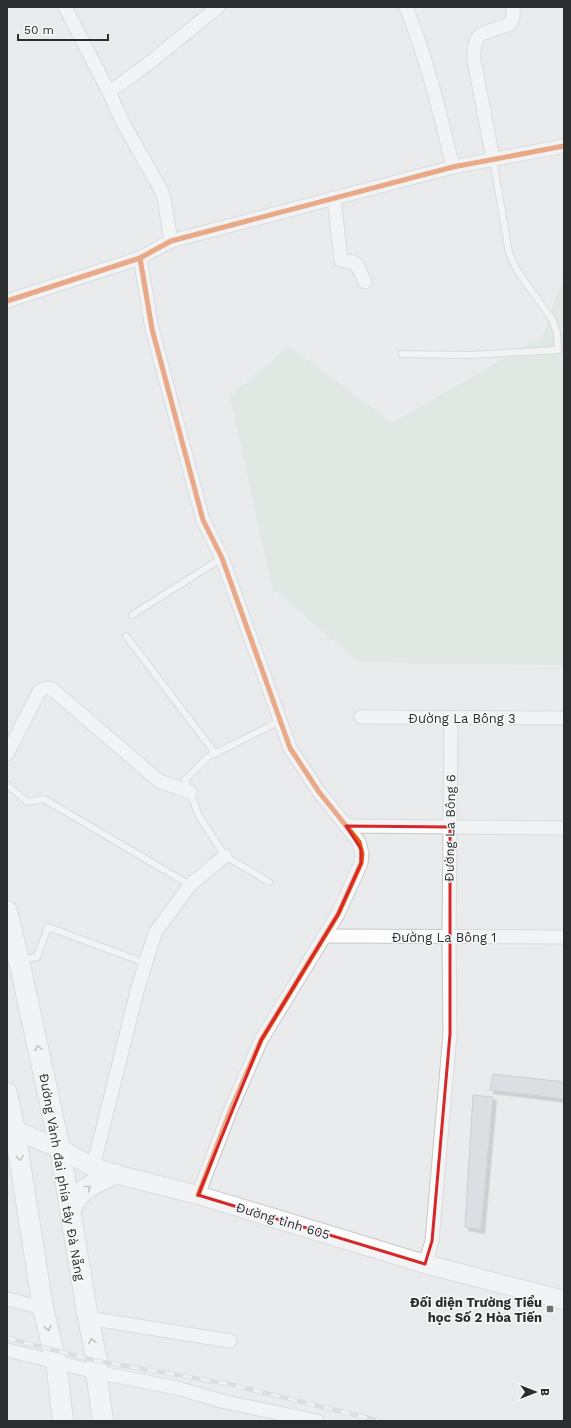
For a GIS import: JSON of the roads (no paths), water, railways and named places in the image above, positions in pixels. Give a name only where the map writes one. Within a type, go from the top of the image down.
[{"type":"main road","name":"Đường Vành đai phía tây Đà Nẵng","points":[[7,911],[60,1149],[88,1318],[97,1361],[96,1372],[103,1421]]},
{"type":"main road","points":[[7,1093],[11,1129],[43,1308],[56,1362],[63,1421]]},
{"type":"main road","name":"Đường tỉnh 605","points":[[11,1129],[60,1149],[93,1167],[114,1174],[198,1195],[425,1264],[564,1300]]},
{"type":"main road","points":[[70,1212],[78,1197],[87,1189],[96,1182],[114,1174]]},
{"type":"street","points":[[65,7],[109,92],[122,122],[161,190],[164,198],[171,241]]},
{"type":"street","points":[[109,92],[144,67],[218,7]]},
{"type":"street","points":[[406,7],[413,23],[438,102],[453,167]]},
{"type":"street","points":[[493,159],[474,60],[474,52],[477,37],[480,34],[510,24],[513,18],[513,7]]},
{"type":"street","points":[[7,301],[140,258],[171,241],[453,167],[564,146]]},
{"type":"street","points":[[334,198],[341,260],[353,262],[357,265],[365,282]]},
{"type":"street","points":[[140,258],[152,330],[203,520],[222,558],[290,748],[319,792],[359,842],[362,858],[338,914],[261,1040],[231,1109],[198,1195]]},
{"type":"street","points":[[7,754],[39,692],[42,689],[48,688],[52,689],[159,781],[190,792]]},
{"type":"street","name":"Đường La Bông 3","points":[[361,717],[564,718]]},
{"type":"street","name":"Đường La Bông 6","points":[[425,1264],[432,1241],[450,1034],[449,938],[451,718]]},
{"type":"street","points":[[346,826],[564,828]]},
{"type":"street","points":[[93,1167],[137,991],[155,933],[190,885],[225,856]]},
{"type":"street","name":"Đường La Bông 1","points":[[324,936],[449,938],[564,937]]},
{"type":"street","points":[[7,1299],[43,1308]]},
{"type":"street","points":[[88,1318],[230,1341]]},
{"type":"street","points":[[7,1350],[96,1372],[177,1388],[225,1402],[317,1421]]},
{"type":"lane","points":[[402,354],[469,355],[547,352],[558,350],[557,333],[552,319],[518,272],[509,253],[493,159]]},
{"type":"lane","points":[[132,615],[222,558]]},
{"type":"lane","points":[[126,636],[215,753]]},
{"type":"lane","points":[[269,882],[225,856],[199,816],[185,780],[208,757],[280,721]]},
{"type":"lane","points":[[7,785],[28,802],[44,799],[190,885]]},
{"type":"lane","points":[[19,961],[37,957],[48,927],[146,963]]},
{"type":"railway","points":[[7,1338],[97,1361],[229,1384],[380,1421]]},
{"type":"place","name":"Đối diện Trường Tiểu học Số 2 Hòa Tiến","points":[[550,1309]]}]
